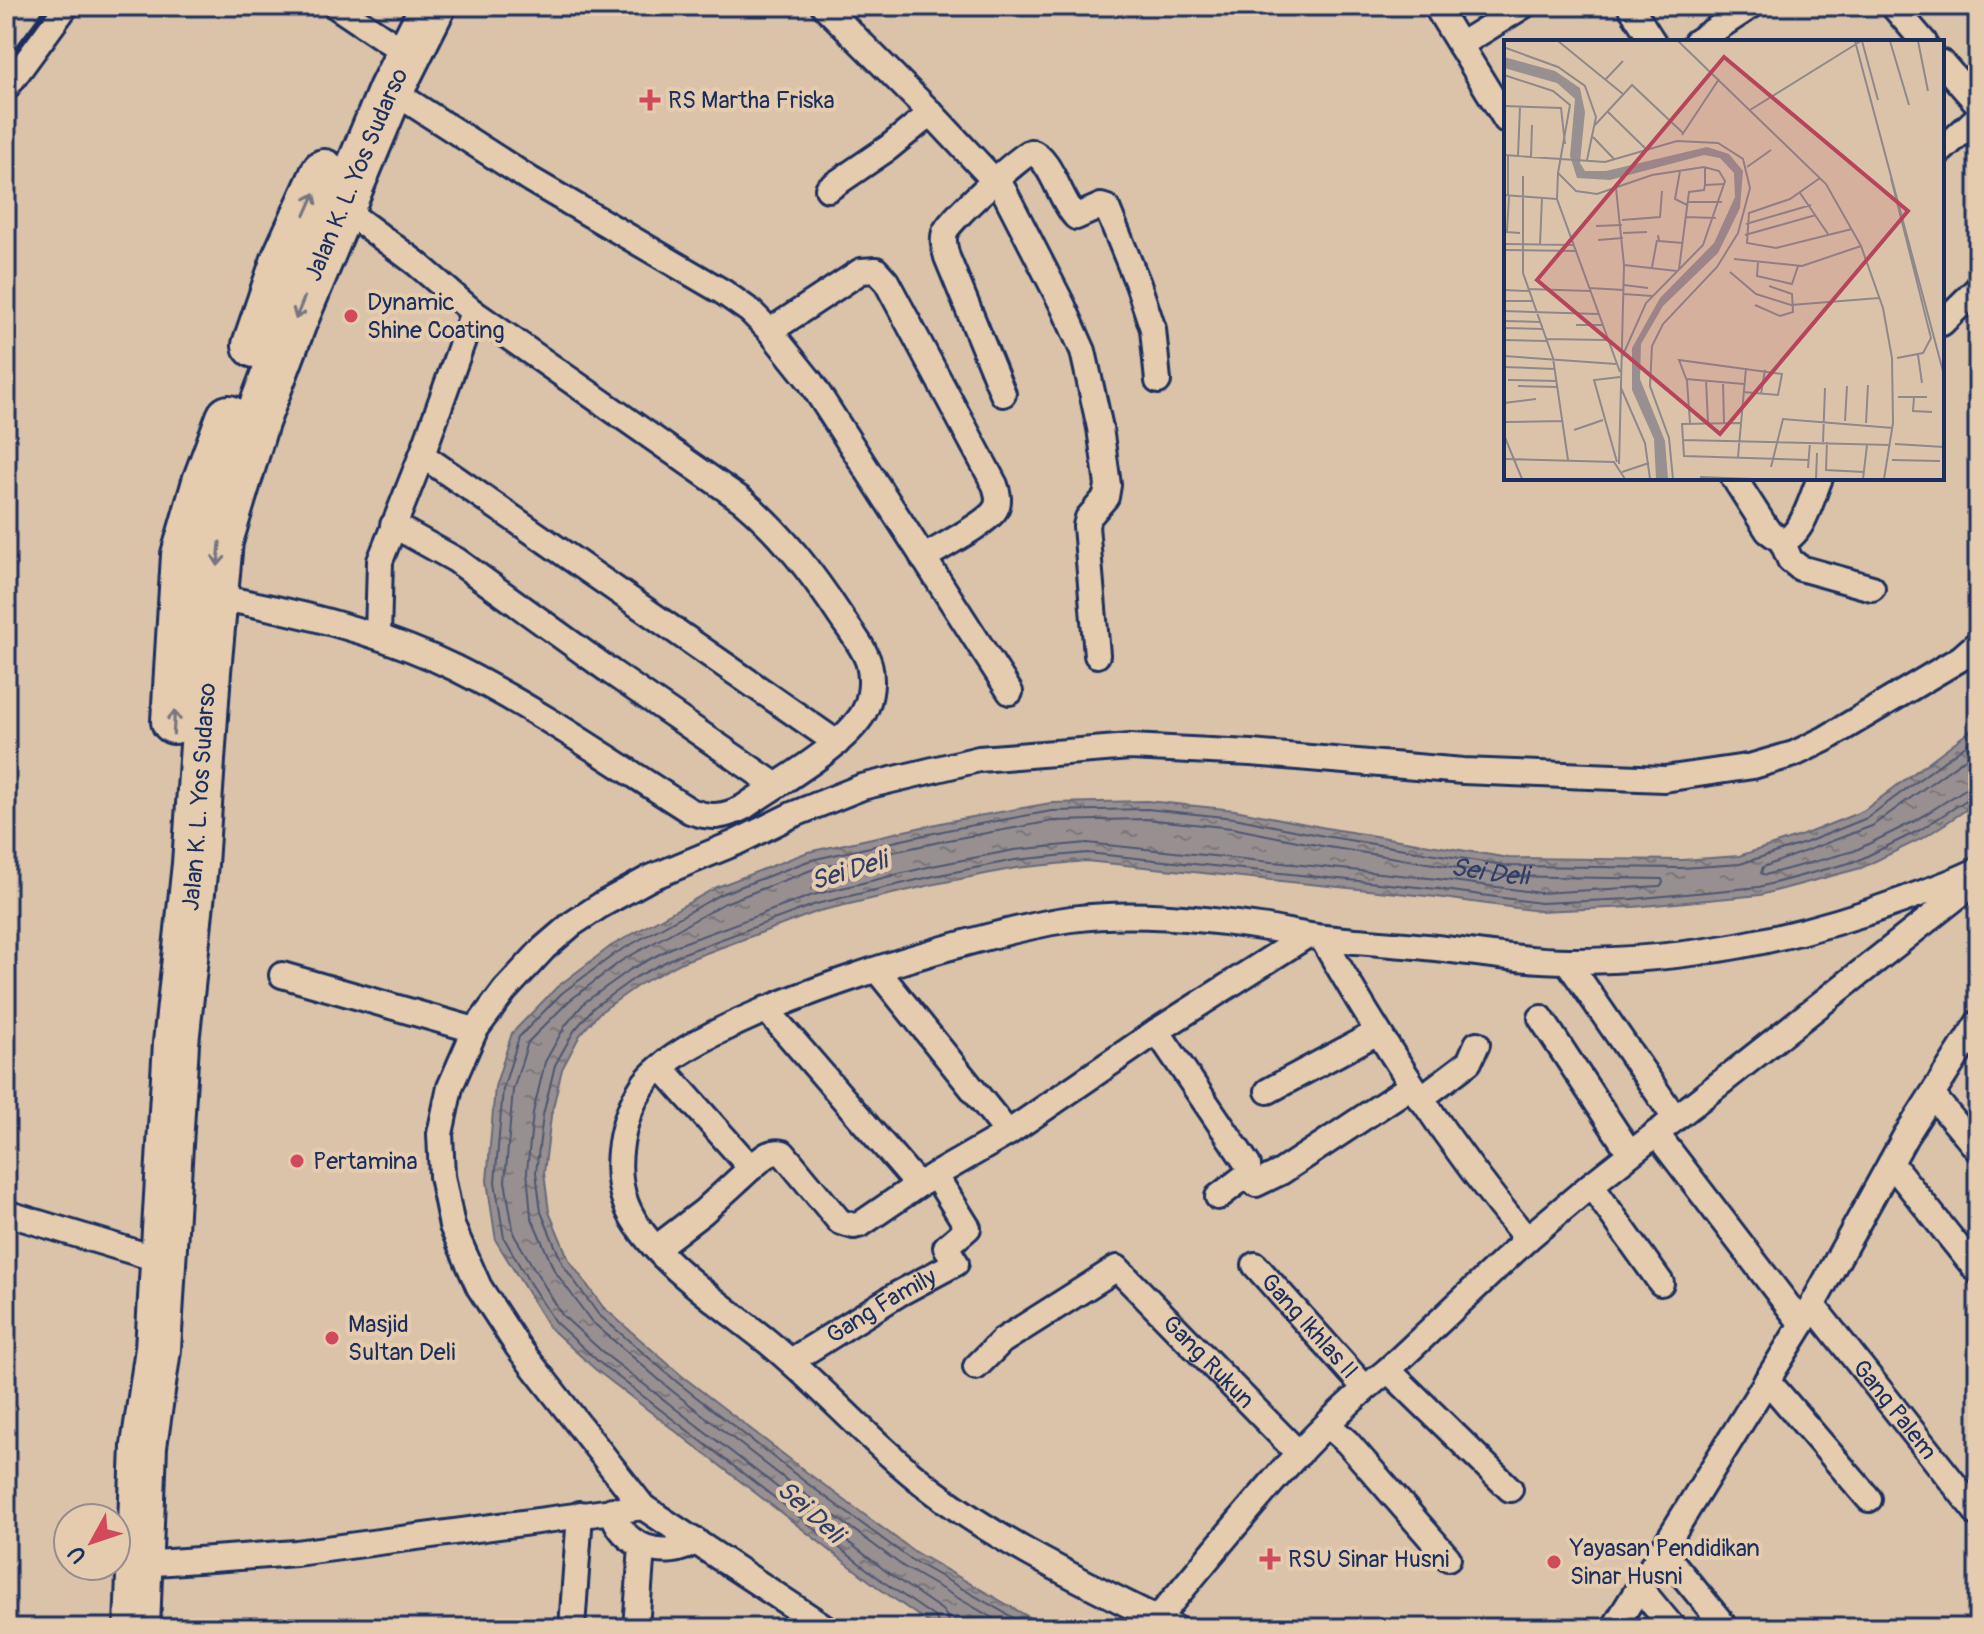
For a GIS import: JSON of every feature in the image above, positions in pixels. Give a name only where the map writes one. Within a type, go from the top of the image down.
[{"type":"highway","name":"Jalan K. L. Yos Sudarso","points":[[119,1502],[152,1258],[195,864],[220,541],[256,422],[341,207],[391,90],[433,6]]},
{"type":"highway","name":"Jalan K. L. Yos Sudarso","points":[[132,1530],[158,1349],[152,1258],[184,555],[205,482],[284,260],[340,136],[397,23]]},
{"type":"highway","name":"Jalan K. L. Yos Sudarso","points":[[113,1628],[123,1582]]},
{"type":"highway","name":"Jalan K. L. Yos Sudarso","points":[[130,1582],[137,1628]]},
{"type":"street","points":[[6,88],[66,6]]},
{"type":"street","points":[[336,6],[397,23]]},
{"type":"street","points":[[824,6],[1004,191],[1083,351],[1100,428],[1108,485],[1106,497],[1088,518],[1086,526],[1097,655]]},
{"type":"street","points":[[1436,6],[1504,117]]},
{"type":"street","points":[[1460,45],[1523,6]]},
{"type":"street","points":[[1630,6],[1652,40]]},
{"type":"street","points":[[1699,40],[1751,6]]},
{"type":"street","points":[[1893,6],[1910,37]]},
{"type":"street","points":[[1944,65],[1978,104]]},
{"type":"street","points":[[391,90],[531,180],[723,292],[750,311],[810,381],[1010,692]]},
{"type":"street","points":[[828,189],[888,148],[931,113]]},
{"type":"street","points":[[1944,148],[1978,117]]},
{"type":"street","points":[[1003,394],[947,257],[943,238],[953,218],[1018,159],[1031,152],[1042,158],[1076,217],[1101,206],[1107,208],[1153,329],[1158,381]]},
{"type":"street","points":[[215,597],[378,636],[452,667],[498,691],[690,811],[711,818],[731,814],[837,743],[865,709],[870,694],[869,665],[860,645],[798,554],[772,525],[743,501],[473,312],[416,263],[341,207]]},
{"type":"street","points":[[770,331],[861,271],[876,270],[886,281],[995,485],[998,500],[997,507],[988,518],[923,558]]},
{"type":"street","points":[[1944,321],[1978,288]]},
{"type":"street","points":[[378,636],[380,561],[473,312]]},
{"type":"street","points":[[422,455],[837,743]]},
{"type":"street","points":[[1735,480],[1768,531],[1780,540],[1787,555],[1800,568],[1872,588]]},
{"type":"street","points":[[1780,540],[1791,538],[1798,528],[1819,480]]},
{"type":"street","points":[[393,525],[456,560],[775,785]]},
{"type":"street","points":[[825,1627],[643,1507],[518,1347],[479,1287],[452,1226],[442,1176],[440,1134],[450,1087],[475,1030],[505,990],[544,948],[601,905],[650,878],[735,843],[792,815],[862,787],[979,759],[1130,747],[1251,753],[1463,771],[1664,779],[1753,766],[1794,754],[1825,739],[1961,658],[1978,643]]},
{"type":"street","points":[[1978,870],[1868,913],[1762,943],[1709,951],[1567,961],[1314,937],[1261,927],[1179,918],[1126,915],[1074,919],[1009,930],[877,970],[766,1009],[676,1055],[643,1084],[625,1124],[619,1161],[624,1201],[640,1230],[656,1248],[791,1361],[860,1429],[935,1493],[1016,1545],[1166,1624],[1299,1454],[1365,1388],[1527,1239],[1630,1153],[1978,880]]},
{"type":"street","points":[[656,1248],[703,1212],[768,1154],[777,1151],[783,1153],[840,1222],[854,1226],[1008,1133],[1157,1031],[1314,937]]},
{"type":"street","points":[[1314,937],[1415,1092],[1479,1182],[1527,1239]]},
{"type":"street","name":"Gang Palem","points":[[1567,961],[1666,1125],[1808,1315],[1978,1514]]},
{"type":"street","points":[[877,970],[1008,1133]]},
{"type":"street","points":[[282,975],[475,1030]]},
{"type":"street","points":[[766,1009],[927,1180]]},
{"type":"street","points":[[1541,1018],[1630,1153]]},
{"type":"street","points":[[1614,1628],[1808,1315],[1891,1163],[1978,1023]]},
{"type":"street","points":[[1157,1031],[1248,1165],[1248,1174],[1256,1184],[1469,1062],[1477,1044]]},
{"type":"street","points":[[1268,1091],[1376,1033]]},
{"type":"street","points":[[662,1068],[751,1168]]},
{"type":"street","points":[[1933,1096],[1978,1150]]},
{"type":"street","points":[[1891,1163],[1978,1272]]},
{"type":"street","points":[[1218,1197],[1248,1174]]},
{"type":"street","name":"Gang Family","points":[[791,1361],[898,1294],[956,1263],[946,1247],[968,1228],[927,1180]]},
{"type":"street","points":[[1591,1185],[1661,1283]]},
{"type":"street","points":[[6,1213],[152,1258]]},
{"type":"street","name":"Gang Ikhlas II","points":[[1255,1265],[1365,1388]]},
{"type":"street","name":"Gang Rukun","points":[[976,1367],[1002,1341],[1117,1268],[1299,1454]]},
{"type":"street","points":[[1388,1370],[1510,1489]]},
{"type":"street","points":[[1767,1380],[1869,1499]]},
{"type":"street","points":[[1328,1425],[1347,1442],[1448,1558]]},
{"type":"street","points":[[132,1565],[296,1553],[643,1507]]},
{"type":"street","points":[[612,1510],[620,1530],[642,1547],[678,1551],[696,1541]]},
{"type":"street","points":[[572,1628],[580,1514]]},
{"type":"street","points":[[636,1628],[642,1547]]},
{"type":"street","points":[[1662,1550],[1726,1628]]},
{"type":"street","points":[[1639,1587],[1673,1628]]},
{"type":"water","name":"Sei Deli","points":[[1978,725],[1978,802],[1925,837],[1861,868],[1760,895],[1633,907],[1539,911],[1436,897],[1086,861],[1016,868],[819,911],[682,962],[640,984],[599,1013],[580,1035],[562,1069],[551,1116],[544,1173],[549,1212],[569,1260],[603,1307],[682,1376],[915,1552],[1048,1628],[936,1628],[880,1589],[595,1369],[549,1327],[496,1241],[487,1181],[495,1087],[512,1033],[557,987],[611,946],[717,887],[808,852],[1051,803],[1147,801],[1235,810],[1509,858],[1682,860],[1739,856],[1863,811]]},
{"type":"railway","points":[[6,64],[49,6]]},
{"type":"place","name":"RS Martha Friska","points":[[650,100]]},
{"type":"place","name":"Dynamic Shine Coating","points":[[351,316]]},
{"type":"place","name":"Pertamina","points":[[297,1161]]},
{"type":"place","name":"Masjid Sultan Deli","points":[[332,1338]]},
{"type":"place","name":"RSU Sinar Husni","points":[[1270,1559]]},
{"type":"place","name":"Yayasan Pendidikan Sinar Husni","points":[[1554,1562]]}]
